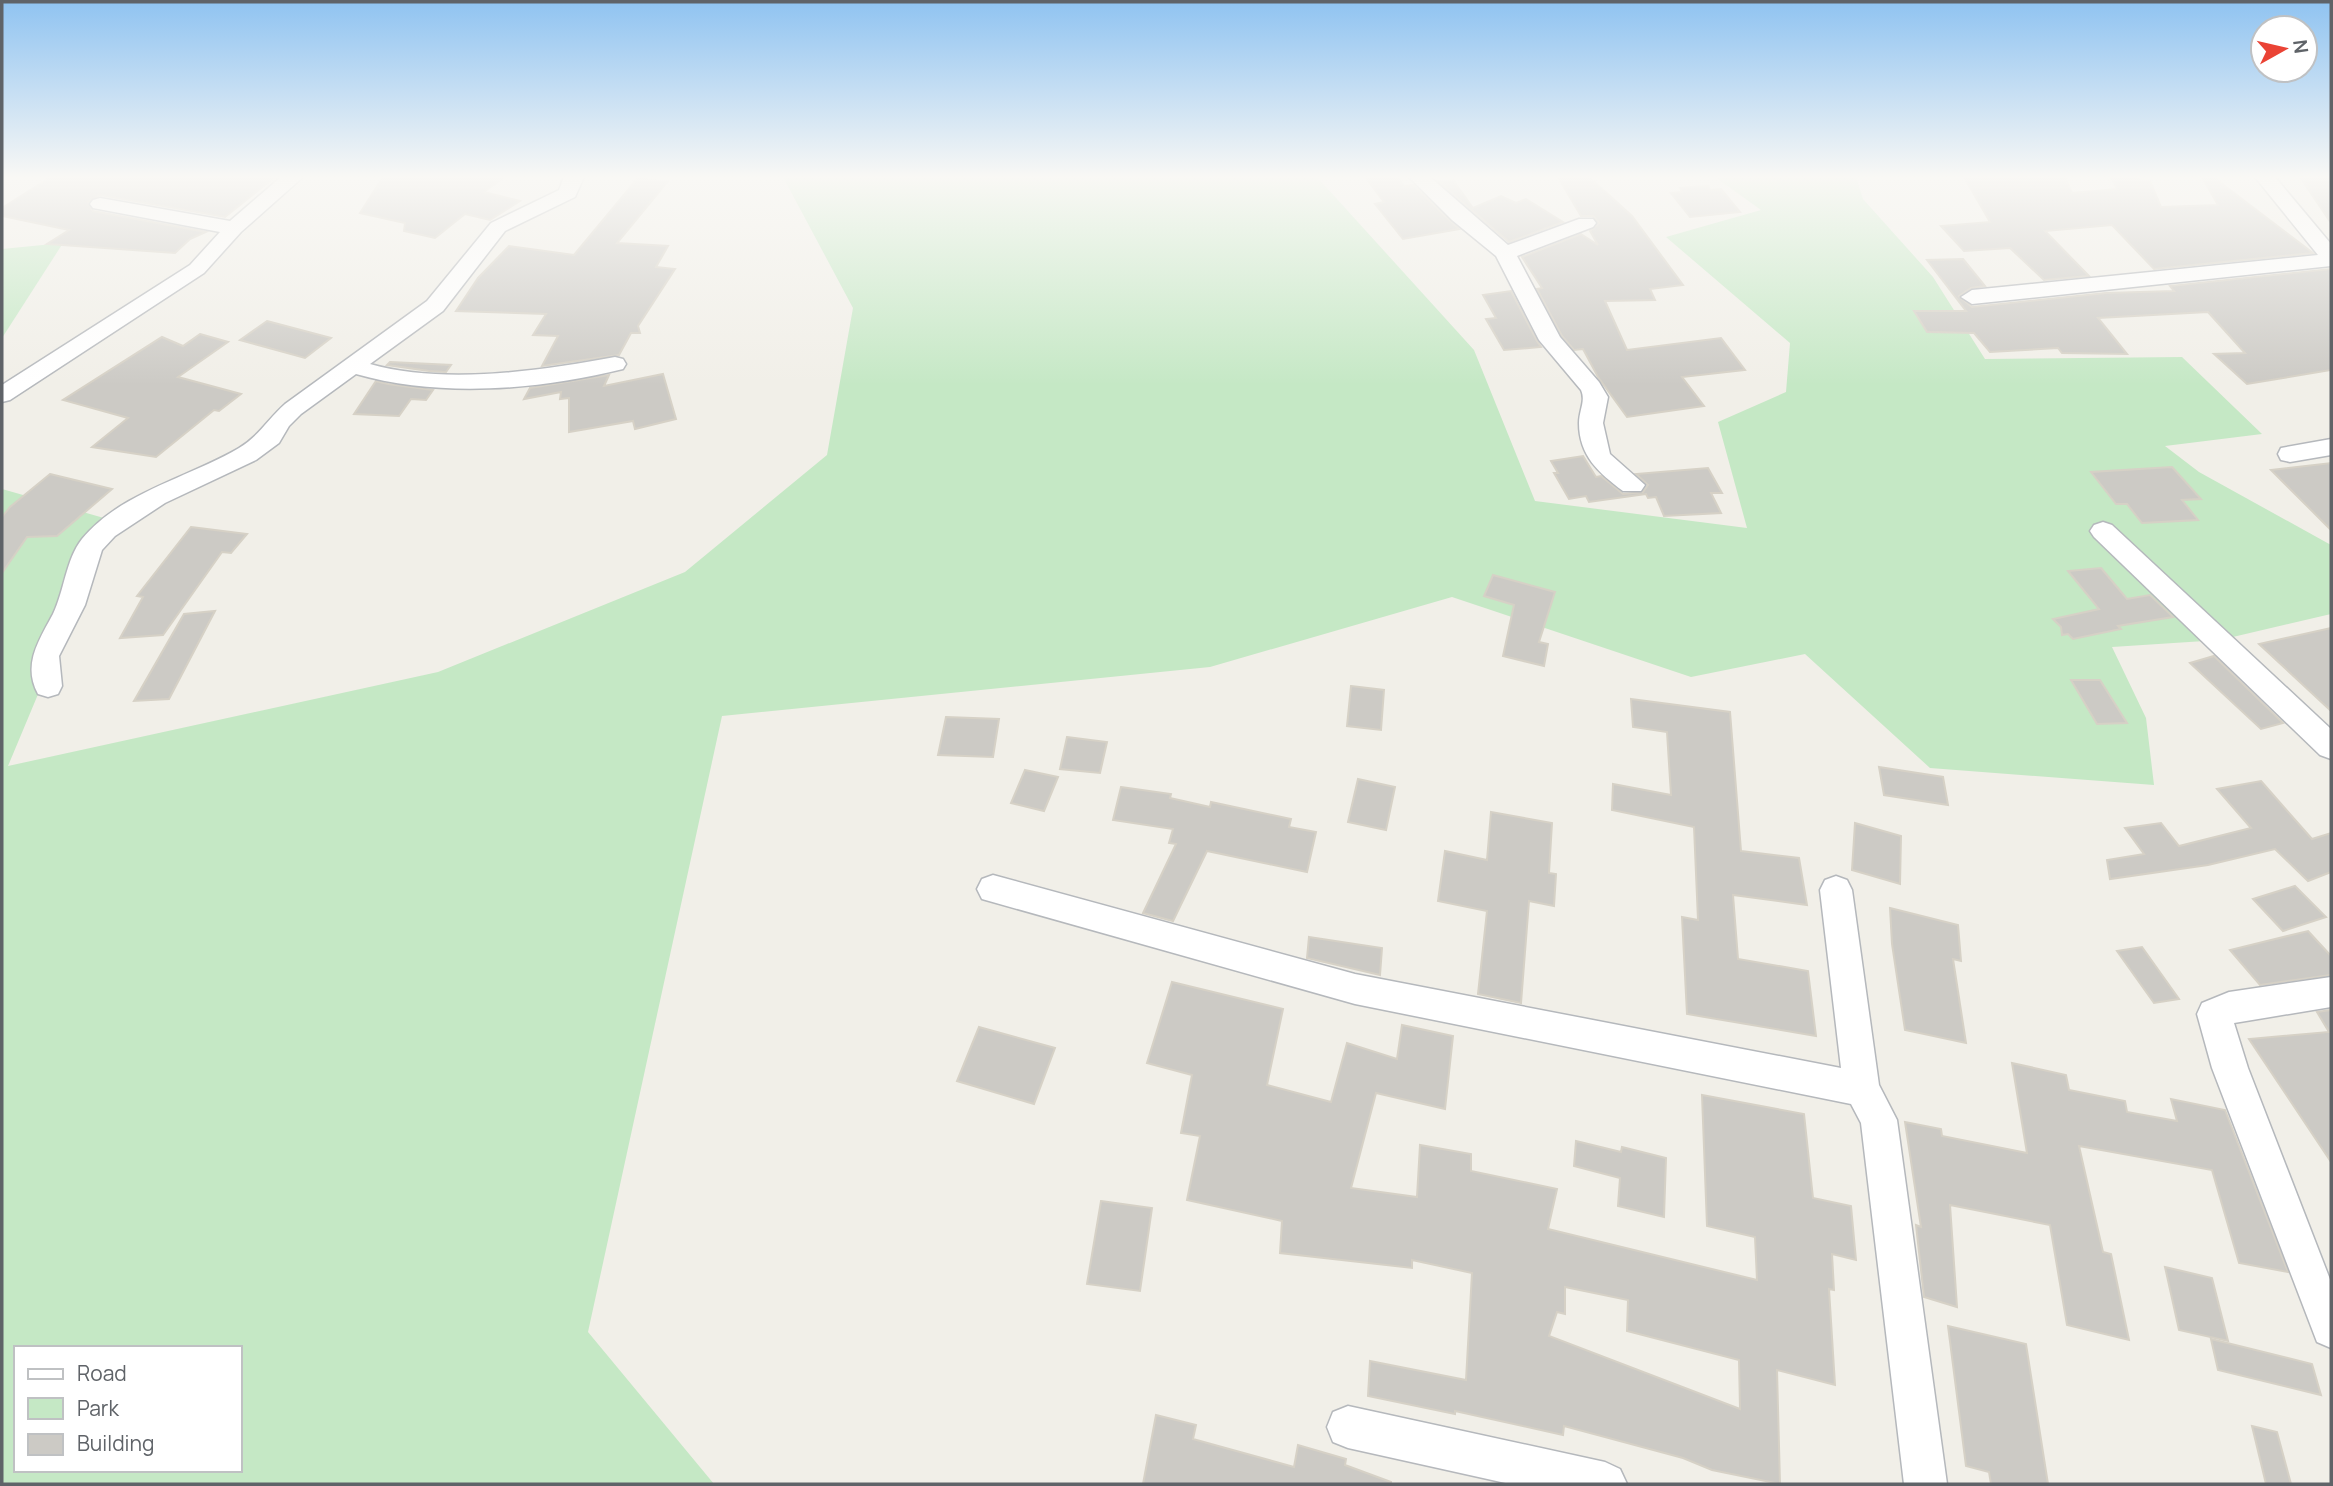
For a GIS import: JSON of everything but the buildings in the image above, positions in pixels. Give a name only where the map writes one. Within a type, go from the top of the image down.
[{"type":"street","points":[[2,395],[134,306],[189,274],[216,246]]},
{"type":"street","points":[[48,686],[45,656],[71,605],[90,547],[106,530],[156,497],[247,454],[270,438],[280,421],[293,409],[435,306],[483,246]]},
{"type":"street","points":[[1497,246],[1505,253],[1550,340],[1591,387],[1596,397],[1591,423],[1598,456],[1605,465],[1632,485]]},
{"type":"street","points":[[1505,253],[1523,246]]},
{"type":"street","points":[[1972,297],[2331,258]]},
{"type":"street","points":[[354,366],[375,374],[473,381],[539,379],[615,364]]},
{"type":"street","points":[[2290,454],[2331,447]]},
{"type":"street","points":[[2102,531],[2331,747]]},
{"type":"street","points":[[993,889],[1355,989],[1862,1089]]},
{"type":"street","points":[[1836,890],[1862,1089],[1879,1120],[1927,1484]]},
{"type":"street","points":[[2331,992],[2229,1008],[2214,1014],[2222,1050],[2249,1115],[2312,1287],[2331,1328]]},
{"type":"street","points":[[1348,1427],[1605,1484]]},
{"type":"green space","points":[[61,246],[2,338],[2,249]]},
{"type":"green space","points":[[820,246],[1380,246],[1474,350],[1535,501],[1747,528],[1718,422],[1786,392],[1790,343],[1677,246],[1905,246],[1933,277],[1985,359],[2182,357],[2262,434],[2165,446],[2199,472],[2331,545],[2331,614],[2220,640],[2112,647],[2146,718],[2154,785],[1930,768],[1805,654],[1691,677],[1452,597],[1210,667],[722,716],[588,1332],[714,1484],[2,1484],[2,489],[111,520],[8,766],[438,672],[685,572],[827,455],[853,308]]}]
